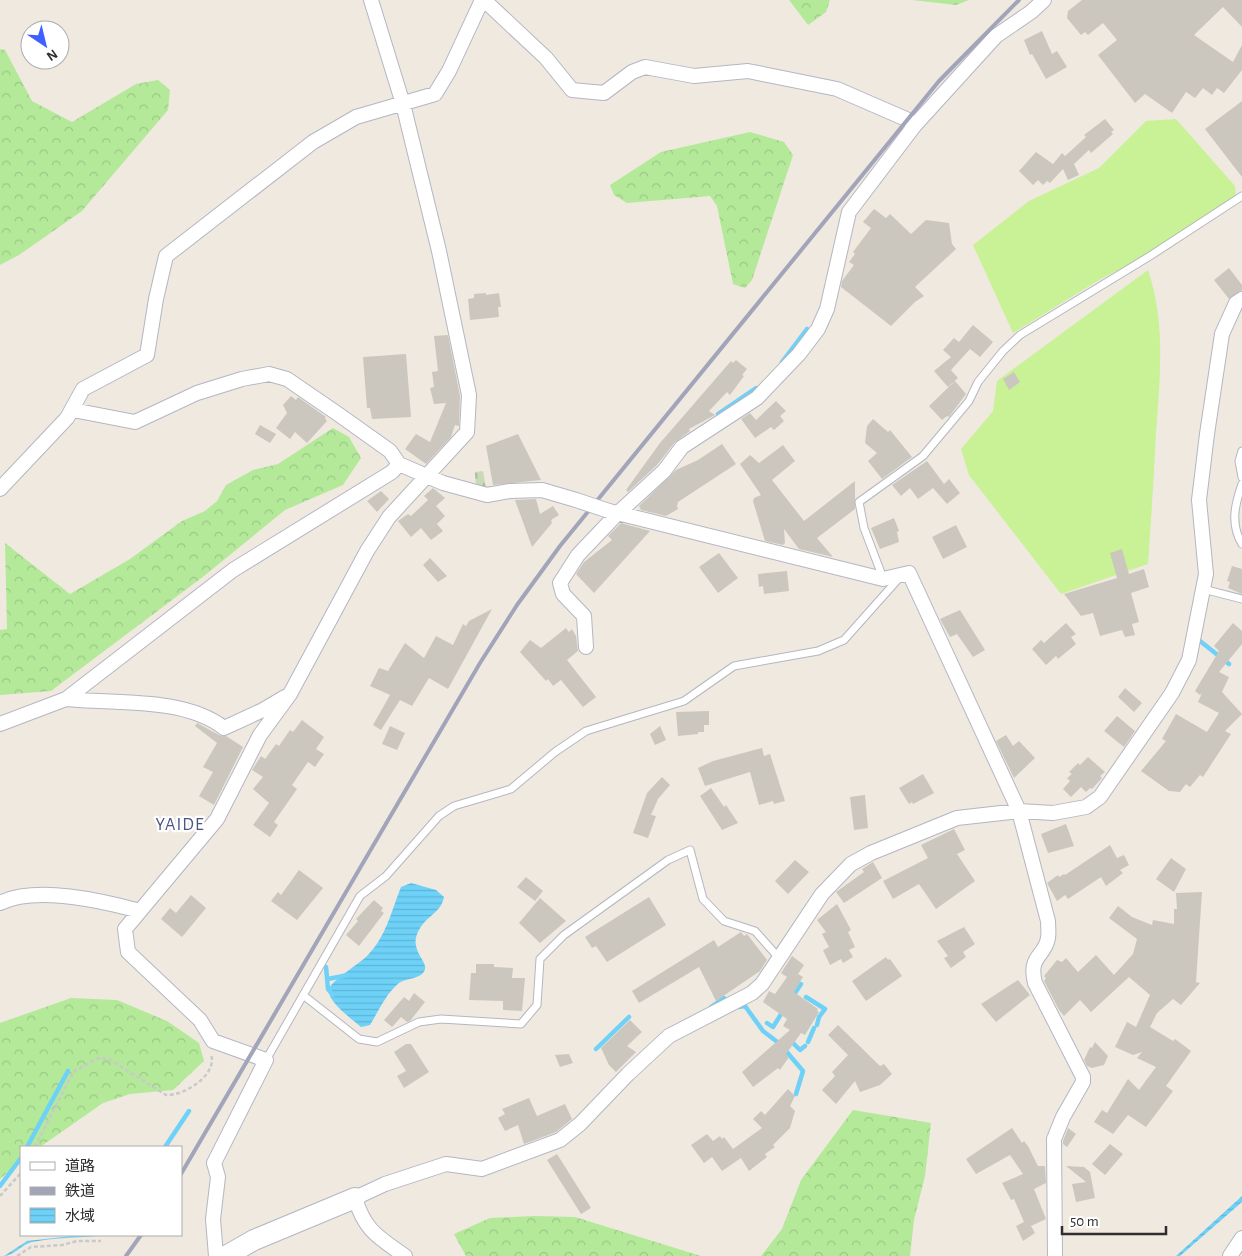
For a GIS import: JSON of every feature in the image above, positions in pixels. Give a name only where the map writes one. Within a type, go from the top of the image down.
[{"type":"street","points":[[216,1256],[213,1219],[218,1177],[214,1162],[266,1060],[213,1041],[200,1020],[128,952],[125,928],[217,819],[260,735],[290,694],[367,551],[388,517],[467,432],[470,395],[439,251],[403,104],[372,0]]},
{"type":"street","points":[[0,489],[73,410],[83,389],[147,355],[156,299],[166,256],[185,239],[313,142],[356,117],[435,94],[450,71],[483,0],[546,58],[572,90],[604,93],[632,72],[645,67],[694,76],[748,71],[837,89],[915,126]]},
{"type":"street","points":[[586,647],[584,616],[563,594],[560,583],[578,555],[613,512],[664,471],[682,447],[757,398],[799,354],[818,329],[827,309],[849,212],[915,126],[996,36],[1031,12],[1044,0]]},
{"type":"street","points":[[226,1256],[254,1240],[385,1184],[446,1164],[482,1169],[560,1140],[580,1124],[628,1074],[670,1036],[752,993],[770,976],[779,958],[822,894],[851,864],[871,853],[957,818],[1019,811],[1053,813],[1086,807],[1100,797],[1172,693],[1189,660],[1206,574],[1199,500],[1207,434],[1222,334],[1236,303],[1242,299]]},
{"type":"street","points":[[73,410],[135,422],[197,393],[242,379],[269,374],[287,380],[338,414],[390,451],[399,464],[443,484],[487,495],[510,491],[542,490],[613,512],[883,579],[909,573],[1019,811],[1048,921],[1048,939],[1034,963],[1032,973],[1035,983],[1083,1077],[1083,1082],[1063,1117],[1054,1139],[1056,1256]]},
{"type":"street","points":[[0,724],[66,699],[233,570],[392,472],[399,464]]},
{"type":"street","points":[[66,699],[149,705],[191,711],[210,717],[224,728],[263,710],[290,694]]},
{"type":"street","points":[[0,903],[6,900],[44,894],[102,901],[140,912]]},
{"type":"street","points":[[354,1198],[361,1219],[376,1236],[405,1256]]},
{"type":"street","points":[[1230,1256],[1242,1238]]},
{"type":"lane","points":[[883,579],[864,528],[859,502],[923,456],[969,401],[978,382],[1003,351],[1020,335],[1150,256],[1242,196]]},
{"type":"lane","points":[[1242,451],[1239,461],[1242,477]]},
{"type":"lane","points":[[1242,484],[1236,500],[1234,519],[1238,537],[1242,544]]},
{"type":"lane","points":[[266,1060],[360,896],[386,876],[439,816],[454,806],[511,789],[555,752],[586,731],[684,701],[734,666],[818,651],[844,640],[903,574]]},
{"type":"lane","points":[[1203,589],[1242,599]]},
{"type":"lane","points":[[303,995],[359,1039],[377,1042],[419,1022],[441,1019],[521,1024],[537,1005],[540,959],[572,930],[668,860],[690,850],[704,899],[724,921],[755,931],[779,958]]},
{"type":"path","points":[[36,1146],[73,1072],[84,1064],[98,1058],[109,1059],[166,1095],[175,1095],[207,1074],[213,1060],[210,1052]]},
{"type":"path","points":[[0,1196],[20,1174]]},
{"type":"path","points":[[17,1256],[31,1247],[62,1245],[77,1241],[101,1241]]},
{"type":"green space","points":[[789,0],[830,0],[826,12],[808,25]]},
{"type":"green space","points":[[912,0],[969,0],[956,5]]},
{"type":"green space","points":[[0,49],[5,50],[32,101],[72,122],[136,84],[158,80],[170,90],[168,110],[82,211],[19,255],[0,265]]},
{"type":"green space","points":[[1176,119],[1235,186],[1236,196],[1145,256],[1099,280],[1013,333],[973,245],[1029,201],[1099,168],[1146,121]]},
{"type":"green space","points":[[750,132],[784,142],[793,155],[752,280],[745,288],[733,284],[717,206],[710,196],[627,203],[614,195],[610,185],[661,152]]},
{"type":"green space","points":[[1148,270],[1157,310],[1160,351],[1148,564],[1061,594],[969,475],[961,449],[993,411],[997,381]]},
{"type":"green space","points":[[333,428],[349,437],[361,458],[343,485],[285,510],[204,576],[51,691],[0,695],[0,630],[7,629],[5,543],[70,594],[130,559],[182,521],[205,511],[217,501],[226,485],[253,470],[278,464]]},
{"type":"green space","points":[[483,471],[486,489],[476,488],[475,472]]},
{"type":"green space","points":[[71,998],[117,1000],[167,1021],[199,1043],[204,1061],[173,1090],[130,1094],[103,1103],[41,1146],[20,1146],[20,1162],[0,1179],[0,1023]]},
{"type":"green space","points":[[853,1110],[931,1123],[925,1176],[914,1220],[910,1256],[761,1256],[782,1229],[801,1180]]},
{"type":"green space","points":[[575,1217],[701,1256],[466,1256],[454,1234],[490,1218]]},
{"type":"water","points":[[411,883],[436,890],[444,897],[440,907],[425,921],[416,937],[417,948],[425,966],[424,972],[421,975],[399,983],[387,997],[370,1025],[361,1027],[336,1005],[329,994],[329,989],[374,949],[387,924],[401,887]]},
{"type":"water","points":[[1242,1196],[1242,1202],[1180,1256],[1176,1256]]},
{"type":"water","points":[[72,1236],[92,1236],[32,1242],[4,1256],[27,1241]]},
{"type":"building","points":[[1082,0],[1242,0],[1242,27],[1223,7],[1194,35],[1233,62],[1242,45],[1242,70],[1224,93],[1217,88],[1212,95],[1203,88],[1195,98],[1186,92],[1172,113],[1145,94],[1135,103],[1098,55],[1117,40],[1103,23],[1088,35],[1085,32],[1081,35],[1067,18],[1068,11]]},
{"type":"building","points":[[1042,31],[1052,54],[1057,51],[1067,67],[1046,79],[1032,54],[1030,55],[1024,40]]},
{"type":"building","points":[[1242,101],[1242,177],[1205,129]]},
{"type":"building","points":[[1105,119],[1114,130],[1111,132],[1113,134],[1091,153],[1089,150],[1074,164],[1079,175],[1068,180],[1063,169],[1050,183],[1047,181],[1043,185],[1038,180],[1033,185],[1019,171],[1036,152],[1053,164],[1062,153],[1065,156],[1086,137],[1084,135]]},
{"type":"building","points":[[874,209],[886,218],[890,214],[911,234],[926,220],[949,223],[952,244],[956,249],[915,287],[924,296],[915,302],[891,326],[841,287],[842,281],[854,265],[849,262],[855,254],[853,252],[871,228],[863,222]]},
{"type":"building","points":[[1229,268],[1242,285],[1242,290],[1229,299],[1214,280]]},
{"type":"building","points":[[486,293],[486,295],[499,293],[501,307],[498,307],[499,317],[470,320],[468,299],[474,298],[474,294]]},
{"type":"building","points":[[973,325],[993,342],[980,357],[970,349],[951,370],[958,378],[948,387],[934,371],[951,357],[943,350],[954,338],[959,342]]},
{"type":"building","points":[[448,335],[460,396],[459,426],[455,425],[451,437],[426,464],[405,449],[416,434],[430,442],[446,403],[434,404],[430,388],[434,387],[432,372],[438,371],[434,336]]},
{"type":"building","points":[[406,354],[411,417],[372,419],[370,408],[367,408],[363,357]]},
{"type":"building","points":[[736,360],[747,369],[730,395],[727,392],[709,411],[715,415],[689,429],[690,431],[675,442],[657,465],[628,492],[626,490],[660,443],[731,361],[733,363]]},
{"type":"building","points":[[1014,372],[1020,382],[1009,390],[1003,379]]},
{"type":"building","points":[[955,381],[966,394],[949,417],[947,416],[942,420],[929,406]]},
{"type":"building","points":[[291,396],[296,400],[298,397],[326,417],[327,421],[307,443],[295,432],[290,439],[276,428],[287,413],[283,405]]},
{"type":"building","points":[[776,401],[786,411],[780,416],[784,421],[774,430],[771,427],[755,438],[741,419],[750,413],[756,420]]},
{"type":"building","points":[[873,419],[888,432],[890,430],[912,457],[882,479],[868,461],[877,453],[865,443],[867,426]]},
{"type":"building","points":[[260,425],[276,434],[270,443],[255,434]]},
{"type":"building","points":[[518,434],[541,480],[493,485],[486,446]]},
{"type":"building","points":[[722,444],[736,464],[678,502],[678,509],[666,516],[641,510],[639,506],[676,470],[698,460]]},
{"type":"building","points":[[783,445],[795,461],[772,480],[804,521],[855,481],[855,509],[817,538],[833,557],[799,549],[784,529],[785,543],[783,545],[765,541],[753,501],[754,498],[761,495],[740,464],[750,455],[759,463]]},
{"type":"building","points":[[927,461],[944,484],[949,479],[960,493],[947,504],[933,488],[918,499],[910,488],[901,496],[892,485]]},
{"type":"building","points":[[433,488],[445,498],[436,506],[445,516],[437,524],[443,531],[431,540],[421,528],[411,537],[398,521],[408,514],[411,516],[428,500],[424,496]]},
{"type":"building","points":[[381,491],[389,499],[377,512],[367,501]]},
{"type":"building","points":[[536,499],[540,514],[553,506],[559,515],[551,520],[552,523],[532,547],[515,500]]},
{"type":"building","points":[[894,518],[899,531],[897,532],[899,542],[880,549],[871,528]]},
{"type":"building","points":[[621,523],[650,531],[594,593],[576,574],[584,562],[612,540],[608,536]]},
{"type":"building","points":[[956,525],[967,547],[943,559],[932,537]]},
{"type":"building","points":[[1122,549],[1129,574],[1144,569],[1149,587],[1131,593],[1139,622],[1132,624],[1135,635],[1125,637],[1122,630],[1100,636],[1093,613],[1081,616],[1064,594],[1117,578],[1110,553]]},
{"type":"building","points":[[719,553],[738,578],[718,593],[699,567]]},
{"type":"building","points":[[430,558],[447,576],[438,582],[423,565]]},
{"type":"building","points":[[1232,566],[1242,569],[1242,594],[1228,588],[1230,582],[1227,581]]},
{"type":"building","points":[[787,571],[789,591],[764,594],[763,586],[759,587],[758,574]]},
{"type":"building","points":[[492,609],[448,689],[429,678],[412,706],[400,700],[381,730],[373,725],[390,695],[370,686],[379,668],[388,671],[405,643],[424,658],[436,636],[453,645],[463,624],[466,626],[469,621]]},
{"type":"building","points":[[960,610],[985,650],[973,657],[957,634],[950,637],[940,619]]},
{"type":"building","points":[[1066,623],[1076,634],[1071,637],[1076,644],[1058,659],[1056,656],[1046,665],[1032,649],[1041,640],[1044,643]]},
{"type":"building","points":[[1233,623],[1242,631],[1242,644],[1219,672],[1229,677],[1222,692],[1242,714],[1225,731],[1231,734],[1203,777],[1200,775],[1190,787],[1186,784],[1180,792],[1169,791],[1141,771],[1166,741],[1162,739],[1176,714],[1207,732],[1219,713],[1198,702],[1202,693],[1200,695],[1195,691],[1219,651],[1214,646]]},
{"type":"building","points":[[566,628],[569,632],[572,629],[576,636],[578,651],[567,660],[596,697],[583,707],[561,680],[553,686],[548,679],[546,681],[520,652],[530,640],[541,648]]},
{"type":"building","points":[[1125,688],[1142,703],[1134,712],[1118,697]]},
{"type":"building","points":[[709,711],[709,725],[704,725],[704,732],[678,736],[676,712]]},
{"type":"building","points":[[1117,716],[1135,731],[1124,747],[1104,731]]},
{"type":"building","points":[[302,720],[324,737],[316,749],[324,754],[315,767],[308,762],[292,785],[297,789],[274,822],[278,825],[270,837],[253,825],[269,803],[253,789],[263,777],[252,770],[261,756],[265,759],[276,744],[279,746],[290,730],[293,732]]},
{"type":"building","points":[[197,723],[219,735],[226,736],[243,747],[214,805],[199,796],[213,772],[203,767],[217,743],[195,726]]},
{"type":"building","points":[[390,726],[405,733],[397,750],[382,744]]},
{"type":"building","points":[[660,726],[666,740],[655,745],[650,734]]},
{"type":"building","points":[[1006,735],[1013,746],[1019,741],[1035,758],[1014,778],[996,741]]},
{"type":"building","points":[[762,748],[764,756],[770,754],[785,801],[774,804],[773,801],[759,805],[750,772],[705,786],[698,768],[713,761]]},
{"type":"building","points":[[1088,757],[1105,772],[1100,776],[1102,778],[1092,789],[1090,788],[1086,792],[1081,787],[1071,797],[1063,789],[1070,781],[1067,778],[1072,774],[1069,772]]},
{"type":"building","points":[[923,774],[934,793],[913,804],[912,802],[909,804],[899,788]]},
{"type":"building","points":[[662,777],[670,785],[658,799],[651,815],[656,816],[648,838],[633,833],[647,793]]},
{"type":"building","points":[[711,788],[738,823],[722,830],[700,796]]},
{"type":"building","points":[[865,795],[868,828],[854,830],[850,797]]},
{"type":"building","points":[[1066,824],[1074,846],[1048,853],[1041,834]]},
{"type":"building","points":[[954,829],[965,850],[957,854],[975,881],[936,909],[919,884],[893,899],[883,881],[928,858],[921,845]]},
{"type":"building","points":[[1110,845],[1117,858],[1124,855],[1129,865],[1120,870],[1123,873],[1106,886],[1101,877],[1068,899],[1065,895],[1057,901],[1047,883],[1058,875],[1059,877],[1065,875]]},
{"type":"building","points":[[1171,858],[1186,869],[1174,892],[1156,879]]},
{"type":"building","points":[[795,860],[809,872],[788,894],[775,881]]},
{"type":"building","points":[[873,862],[882,878],[844,903],[836,892],[864,872],[862,869]]},
{"type":"building","points":[[299,870],[323,888],[297,920],[271,901],[278,892],[281,895]]},
{"type":"building","points":[[526,877],[543,891],[535,901],[517,887]]},
{"type":"building","points":[[1202,892],[1196,982],[1200,983],[1181,1005],[1173,999],[1157,1013],[1150,1027],[1173,1041],[1175,1039],[1191,1051],[1166,1086],[1173,1091],[1146,1127],[1128,1115],[1113,1134],[1094,1122],[1102,1110],[1107,1113],[1128,1079],[1139,1090],[1156,1067],[1137,1058],[1142,1052],[1133,1055],[1115,1047],[1127,1022],[1136,1027],[1150,995],[1129,977],[1091,1012],[1080,1000],[1064,1016],[1044,981],[1046,978],[1044,976],[1057,960],[1062,962],[1066,958],[1078,972],[1096,955],[1114,975],[1133,954],[1137,939],[1109,918],[1118,906],[1132,917],[1152,925],[1153,920],[1174,924],[1174,909],[1177,909],[1176,893]]},
{"type":"building","points":[[191,895],[206,908],[182,937],[161,919],[170,908],[176,913]]},
{"type":"building","points":[[649,897],[666,925],[607,962],[596,946],[592,948],[585,937]]},
{"type":"building","points":[[540,898],[566,921],[540,943],[519,923]]},
{"type":"building","points":[[374,900],[383,908],[381,911],[384,913],[359,946],[346,935],[358,921],[356,919]]},
{"type":"building","points":[[837,904],[851,930],[848,932],[855,947],[849,950],[853,957],[843,963],[841,959],[830,965],[823,950],[829,947],[822,934],[826,932],[817,920]]},
{"type":"building","points":[[964,927],[975,944],[963,952],[966,957],[951,968],[944,958],[948,956],[937,941]]},
{"type":"building","points":[[741,932],[744,936],[747,934],[767,960],[760,971],[716,1001],[699,967],[639,1003],[632,991],[714,940],[718,947]]},
{"type":"building","points":[[792,956],[804,965],[798,974],[803,977],[794,992],[818,1009],[817,1011],[819,1012],[805,1035],[801,1033],[786,1054],[789,1057],[780,1070],[778,1068],[753,1087],[742,1072],[790,1030],[783,1026],[787,1019],[763,1002],[769,991],[775,994],[787,977],[781,973]]},
{"type":"building","points":[[886,957],[888,960],[890,959],[902,976],[866,1001],[852,981]]},
{"type":"building","points":[[476,964],[494,964],[494,967],[513,968],[512,978],[525,978],[522,1011],[503,1010],[503,1001],[469,1000],[471,973],[476,973]]},
{"type":"building","points":[[1018,980],[1030,995],[996,1022],[981,1004]]},
{"type":"building","points":[[414,993],[425,1002],[410,1021],[407,1022],[401,1017],[392,1027],[384,1020],[404,997],[409,1001]]},
{"type":"building","points":[[630,1020],[642,1032],[627,1046],[636,1052],[616,1072],[609,1065],[601,1048]]},
{"type":"building","points":[[838,1025],[880,1066],[884,1064],[892,1074],[880,1085],[860,1092],[855,1081],[836,1104],[822,1090],[835,1076],[832,1072],[848,1055],[828,1035]]},
{"type":"building","points":[[1095,1042],[1108,1056],[1104,1065],[1092,1068],[1087,1066],[1084,1060],[1090,1047],[1092,1048]]},
{"type":"building","points":[[406,1044],[411,1044],[429,1072],[404,1088],[397,1076],[406,1071],[394,1052]]},
{"type":"building","points":[[569,1054],[573,1063],[560,1067],[555,1055]]},
{"type":"building","points":[[788,1089],[795,1096],[790,1106],[795,1111],[790,1128],[773,1145],[775,1147],[765,1154],[767,1157],[749,1171],[741,1158],[722,1171],[712,1157],[704,1163],[691,1145],[707,1134],[713,1141],[720,1136],[722,1139],[724,1137],[733,1149],[762,1128],[753,1119],[761,1111],[765,1115]]},
{"type":"building","points":[[529,1098],[537,1116],[565,1104],[572,1119],[556,1132],[524,1144],[518,1125],[505,1131],[498,1118],[505,1114],[502,1109]]},
{"type":"building","points":[[1012,1128],[1022,1143],[1024,1141],[1028,1146],[1038,1166],[1045,1166],[1046,1183],[1034,1189],[1046,1219],[1031,1226],[1035,1233],[1023,1241],[1016,1226],[1024,1222],[1014,1199],[1011,1200],[1002,1183],[1023,1174],[1010,1155],[976,1174],[966,1159]]},
{"type":"building","points":[[1068,1128],[1076,1134],[1067,1147],[1063,1144],[1063,1141]]},
{"type":"building","points":[[1110,1144],[1123,1154],[1105,1175],[1092,1164]]},
{"type":"building","points":[[557,1154],[591,1208],[581,1214],[547,1160]]},
{"type":"building","points":[[1066,1166],[1084,1167],[1090,1172],[1095,1198],[1076,1202],[1072,1184],[1086,1182]]},
{"type":"waterway","points":[[782,362],[807,329]]},
{"type":"waterway","points":[[718,414],[756,388]]},
{"type":"waterway","points":[[1200,641],[1229,664]]},
{"type":"waterway","points":[[326,967],[328,989],[333,995]]},
{"type":"waterway","points":[[328,979],[348,975]]},
{"type":"waterway","points":[[793,996],[801,984]]},
{"type":"waterway","points":[[806,997],[825,1009],[819,1017],[817,1025]]},
{"type":"waterway","points":[[711,1007],[724,998]]},
{"type":"waterway","points":[[739,1007],[745,1006],[763,1031],[780,1044],[803,1071],[796,1094]]},
{"type":"waterway","points":[[767,1023],[773,1027],[783,1011]]},
{"type":"waterway","points":[[596,1049],[629,1017]]},
{"type":"waterway","points":[[808,1042],[814,1028]]},
{"type":"waterway","points":[[792,1042],[800,1050],[805,1046]]},
{"type":"waterway","points":[[28,1146],[68,1071]]},
{"type":"waterway","points":[[166,1146],[189,1111]]},
{"type":"waterway","points":[[0,1186],[20,1159]]},
{"type":"railway","points":[[182,1172],[480,663],[517,605],[560,546],[939,81],[1019,0]]},
{"type":"railway","points":[[126,1256],[140,1236]]},
{"type":"district","name":"YAIDE","points":[[180,825]]}]
